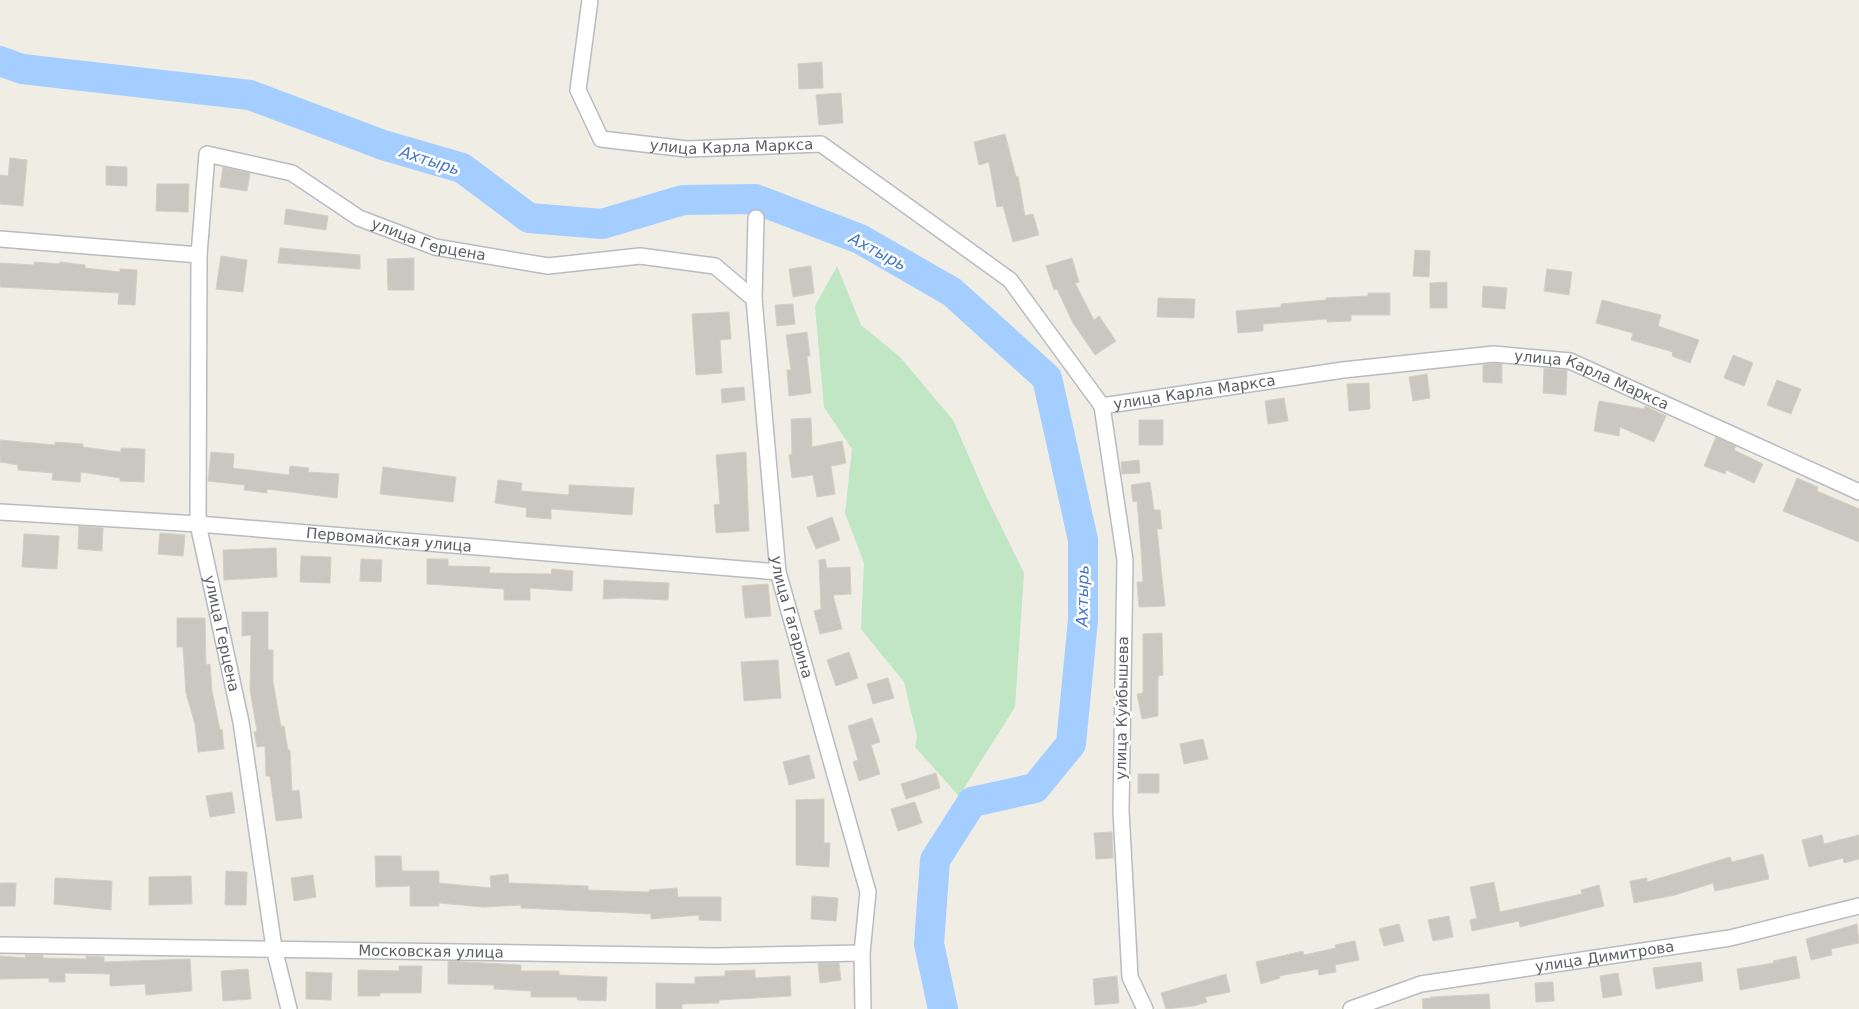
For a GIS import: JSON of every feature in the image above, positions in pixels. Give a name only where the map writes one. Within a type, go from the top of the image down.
[{"type":"street","name":"улица Карла Маркса","points":[[590,0],[578,90],[601,139],[687,149],[821,144],[1010,280],[1102,406],[1343,370],[1494,354],[1570,361],[1859,492]]},
{"type":"street","name":"улица Герцена","points":[[289,1009],[274,948],[241,722],[198,524],[199,255],[207,154],[292,173],[359,218],[435,247],[548,266],[640,256],[715,266],[754,299]]},
{"type":"street","name":"улица Гагарина","points":[[756,218],[754,299],[778,572],[868,892],[862,953],[863,1009]]},
{"type":"street","points":[[0,239],[199,255]]},
{"type":"street","name":"улица Куйбышева","points":[[1102,406],[1125,560],[1121,811],[1130,976],[1145,1009]]},
{"type":"street","name":"Первомайская улица","points":[[0,512],[198,524],[778,572]]},
{"type":"street","name":"улица Димитрова","points":[[1351,1009],[1421,984],[1730,938],[1859,906]]},
{"type":"street","name":"Московская улица","points":[[0,945],[715,956],[862,953]]},
{"type":"green space","points":[[837,266],[861,325],[900,357],[953,420],[986,496],[1024,573],[1015,707],[959,796],[915,747],[917,737],[904,682],[861,629],[864,563],[845,513],[852,449],[824,407],[815,306]]},
{"type":"building","points":[[822,62],[823,88],[799,89],[798,64]]},
{"type":"building","points":[[841,93],[843,123],[819,125],[816,95]]},
{"type":"building","points":[[1005,134],[1016,177],[1018,176],[1025,216],[1033,214],[1039,235],[1013,242],[1003,206],[997,207],[989,162],[979,165],[974,142]]},
{"type":"building","points":[[10,158],[27,160],[23,206],[0,204],[0,175],[8,176]]},
{"type":"building","points":[[106,166],[127,167],[127,186],[106,185]]},
{"type":"building","points":[[223,167],[250,173],[247,191],[220,187]]},
{"type":"building","points":[[157,184],[189,184],[188,212],[156,211]]},
{"type":"building","points":[[286,209],[328,216],[326,230],[284,224]]},
{"type":"building","points":[[280,248],[360,255],[360,269],[278,263]]},
{"type":"building","points":[[1415,250],[1430,251],[1429,277],[1413,276]]},
{"type":"building","points":[[221,256],[247,260],[243,292],[216,289]]},
{"type":"building","points":[[414,258],[414,290],[388,290],[387,259]]},
{"type":"building","points":[[1072,258],[1079,282],[1075,283],[1094,320],[1099,316],[1116,341],[1095,355],[1073,323],[1057,289],[1054,290],[1046,266]]},
{"type":"building","points":[[34,262],[60,264],[60,262],[85,265],[85,268],[120,272],[120,269],[137,270],[135,305],[118,304],[119,293],[0,287],[0,263],[34,265]]},
{"type":"building","points":[[811,266],[814,293],[793,297],[789,269]]},
{"type":"building","points":[[1547,269],[1572,272],[1569,295],[1544,291]]},
{"type":"building","points":[[1447,282],[1447,308],[1430,308],[1430,283]]},
{"type":"building","points":[[1483,286],[1507,288],[1505,309],[1482,307]]},
{"type":"building","points":[[1368,293],[1390,293],[1390,315],[1351,315],[1351,321],[1327,322],[1327,319],[1263,324],[1263,331],[1238,333],[1236,311],[1281,307],[1281,304],[1326,300],[1326,298],[1368,296]]},
{"type":"building","points":[[1158,298],[1195,299],[1194,318],[1157,317]]},
{"type":"building","points":[[1602,300],[1661,315],[1658,326],[1699,340],[1690,363],[1672,356],[1673,352],[1631,340],[1633,333],[1596,323]]},
{"type":"building","points":[[793,304],[795,324],[777,326],[775,305]]},
{"type":"building","points":[[729,312],[731,339],[720,340],[722,373],[696,375],[692,314]]},
{"type":"building","points":[[807,332],[810,356],[807,356],[811,393],[789,396],[787,370],[791,370],[786,335]]},
{"type":"building","points":[[1733,355],[1753,363],[1744,386],[1724,378]]},
{"type":"building","points":[[1502,364],[1502,383],[1483,382],[1483,365]]},
{"type":"building","points":[[1544,368],[1567,370],[1566,395],[1543,393]]},
{"type":"building","points":[[1427,374],[1430,398],[1413,401],[1409,377]]},
{"type":"building","points":[[1777,380],[1801,389],[1791,414],[1767,405]]},
{"type":"building","points":[[1369,383],[1370,409],[1349,411],[1347,384]]},
{"type":"building","points":[[744,387],[745,400],[722,403],[721,389]]},
{"type":"building","points":[[1284,398],[1288,421],[1268,424],[1265,401]]},
{"type":"building","points":[[1599,401],[1644,409],[1645,406],[1666,416],[1654,442],[1620,427],[1619,436],[1594,431]]},
{"type":"building","points":[[811,418],[812,447],[842,441],[846,463],[831,466],[835,494],[817,497],[813,475],[792,478],[789,455],[792,454],[791,419]]},
{"type":"building","points":[[1139,420],[1163,420],[1163,445],[1139,445]]},
{"type":"building","points":[[1716,437],[1736,446],[1734,450],[1763,464],[1754,483],[1726,470],[1725,474],[1704,466]]},
{"type":"building","points":[[0,440],[55,445],[55,442],[83,444],[83,447],[121,452],[121,448],[145,449],[144,482],[120,481],[120,478],[81,472],[80,482],[52,480],[53,473],[18,470],[18,465],[0,462]]},
{"type":"building","points":[[211,452],[234,454],[233,468],[289,475],[290,466],[309,468],[308,472],[339,474],[337,498],[267,489],[267,493],[244,490],[245,485],[208,481]]},
{"type":"building","points":[[746,452],[749,531],[716,533],[714,505],[720,504],[716,455]]},
{"type":"building","points":[[1139,460],[1140,473],[1122,474],[1121,462]]},
{"type":"building","points":[[383,467],[456,477],[453,502],[380,494]]},
{"type":"building","points":[[1797,478],[1818,487],[1817,491],[1859,509],[1859,542],[1783,511]]},
{"type":"building","points":[[498,480],[522,483],[521,491],[569,495],[569,485],[634,488],[632,515],[551,509],[551,519],[526,517],[527,508],[495,503]]},
{"type":"building","points":[[1150,482],[1154,510],[1160,510],[1162,529],[1157,529],[1165,606],[1139,607],[1137,582],[1143,582],[1141,549],[1137,501],[1133,502],[1131,485]]},
{"type":"building","points":[[832,517],[840,540],[816,549],[807,527]]},
{"type":"building","points":[[79,526],[103,528],[102,551],[78,549]]},
{"type":"building","points":[[160,533],[185,535],[183,556],[158,554]]},
{"type":"building","points":[[24,534],[59,536],[57,569],[22,567]]},
{"type":"building","points":[[276,548],[277,577],[224,580],[223,550]]},
{"type":"building","points":[[301,556],[331,557],[330,583],[300,582]]},
{"type":"building","points":[[361,559],[382,560],[381,582],[360,581]]},
{"type":"building","points":[[427,559],[448,559],[448,566],[490,567],[489,573],[551,574],[552,569],[573,571],[572,591],[530,588],[530,600],[504,600],[504,589],[427,584]]},
{"type":"building","points":[[825,559],[827,568],[850,567],[851,594],[833,595],[842,629],[820,634],[814,611],[821,609],[819,560]]},
{"type":"building","points":[[604,580],[669,583],[668,600],[603,599]]},
{"type":"building","points":[[768,584],[771,616],[745,618],[742,586]]},
{"type":"building","points":[[242,612],[268,612],[268,650],[273,650],[273,682],[281,727],[284,726],[288,750],[290,750],[292,791],[299,790],[302,818],[276,821],[270,776],[266,776],[265,746],[257,747],[254,732],[257,731],[250,690],[251,635],[242,636]]},
{"type":"building","points":[[177,618],[205,618],[206,665],[210,664],[212,691],[220,730],[222,729],[224,749],[198,752],[195,724],[186,693],[183,647],[177,647]]},
{"type":"building","points":[[1162,633],[1163,675],[1158,676],[1158,716],[1142,719],[1137,694],[1143,693],[1143,634]]},
{"type":"building","points":[[849,652],[858,678],[836,686],[827,660]]},
{"type":"building","points":[[778,660],[781,698],[744,701],[741,662]]},
{"type":"building","points":[[888,678],[894,698],[873,704],[867,684]]},
{"type":"building","points":[[872,718],[880,742],[871,745],[880,774],[859,781],[853,762],[858,760],[848,726]]},
{"type":"building","points":[[1203,739],[1208,759],[1184,764],[1180,744]]},
{"type":"building","points":[[809,755],[815,778],[789,785],[783,762]]},
{"type":"building","points":[[936,773],[940,788],[906,799],[901,784]]},
{"type":"building","points":[[1138,774],[1159,774],[1159,793],[1138,793]]},
{"type":"building","points":[[232,792],[235,813],[210,817],[206,796]]},
{"type":"building","points":[[824,799],[824,843],[830,843],[829,867],[796,865],[796,800]]},
{"type":"building","points":[[915,802],[922,823],[898,831],[891,809]]},
{"type":"building","points":[[1112,832],[1113,858],[1096,859],[1094,833]]},
{"type":"building","points":[[1822,835],[1824,844],[1859,835],[1859,859],[1844,863],[1843,858],[1809,867],[1802,840]]},
{"type":"building","points":[[1763,854],[1769,879],[1715,891],[1713,883],[1675,895],[1634,903],[1630,881],[1647,878],[1647,882],[1730,857],[1732,862]]},
{"type":"building","points":[[375,856],[401,856],[402,871],[439,871],[439,883],[491,888],[490,876],[508,874],[509,883],[588,886],[588,890],[649,892],[649,890],[677,888],[678,897],[721,897],[721,921],[699,920],[699,915],[651,919],[651,914],[521,908],[521,905],[484,907],[439,903],[439,906],[410,906],[410,886],[376,887]]},
{"type":"building","points":[[226,871],[247,872],[246,905],[225,905]]},
{"type":"building","points":[[313,875],[316,897],[294,901],[291,878]]},
{"type":"building","points":[[191,876],[192,904],[149,905],[149,877]]},
{"type":"building","points":[[55,878],[112,881],[111,910],[54,904]]},
{"type":"building","points":[[1494,882],[1500,912],[1582,894],[1581,890],[1599,885],[1604,906],[1520,927],[1519,921],[1472,931],[1470,920],[1477,918],[1470,887]]},
{"type":"building","points":[[0,883],[16,883],[15,906],[0,906]]},
{"type":"building","points":[[812,896],[838,898],[836,921],[811,919]]},
{"type":"building","points":[[1449,916],[1453,937],[1433,941],[1428,920]]},
{"type":"building","points":[[1399,924],[1404,941],[1384,946],[1379,929]]},
{"type":"building","points":[[1857,924],[1859,943],[1831,949],[1832,955],[1811,960],[1806,939]]},
{"type":"building","points":[[1355,941],[1359,960],[1335,965],[1336,972],[1319,975],[1318,969],[1279,976],[1280,978],[1261,984],[1256,962],[1303,951],[1304,955],[1336,948],[1335,945]]},
{"type":"building","points":[[25,955],[43,955],[43,958],[86,959],[86,956],[104,957],[104,962],[190,959],[192,991],[146,995],[145,984],[110,986],[110,974],[65,973],[65,982],[49,982],[49,978],[0,979],[0,956],[26,958]]},
{"type":"building","points":[[1796,956],[1800,978],[1740,990],[1737,969],[1774,963],[1773,961]]},
{"type":"building","points":[[448,961],[521,965],[521,971],[559,971],[559,975],[607,977],[606,1001],[577,1000],[577,997],[531,997],[531,991],[494,989],[494,985],[448,984]]},
{"type":"building","points":[[1701,962],[1703,981],[1656,989],[1653,968]]},
{"type":"building","points":[[818,963],[839,963],[841,980],[820,983]]},
{"type":"building","points":[[399,966],[422,966],[421,993],[380,993],[380,996],[358,996],[358,970],[399,971]]},
{"type":"building","points":[[248,969],[251,999],[223,1001],[221,971]]},
{"type":"building","points":[[755,970],[755,978],[790,976],[791,996],[719,1000],[719,1003],[682,1004],[682,1009],[656,1009],[656,983],[695,984],[695,977],[725,976],[725,971]]},
{"type":"building","points":[[306,972],[332,973],[331,1000],[306,999]]},
{"type":"building","points":[[1618,973],[1622,995],[1603,998],[1600,976]]},
{"type":"building","points":[[1226,974],[1230,992],[1205,997],[1207,1002],[1194,1006],[1166,1009],[1161,993]]},
{"type":"building","points":[[1117,976],[1119,1003],[1095,1005],[1093,979]]},
{"type":"building","points":[[1553,982],[1554,1001],[1536,1002],[1535,983]]},
{"type":"building","points":[[1489,994],[1490,1009],[1423,1009],[1422,999],[1430,997]]},
{"type":"waterway","name":"Ахтырь","points":[[0,61],[22,69],[250,95],[383,145],[462,168],[529,218],[602,224],[683,200],[755,199],[860,239],[952,292],[1047,378],[1083,540],[1083,620],[1071,744],[1035,788],[972,802],[935,860],[929,944],[943,1009]]}]
